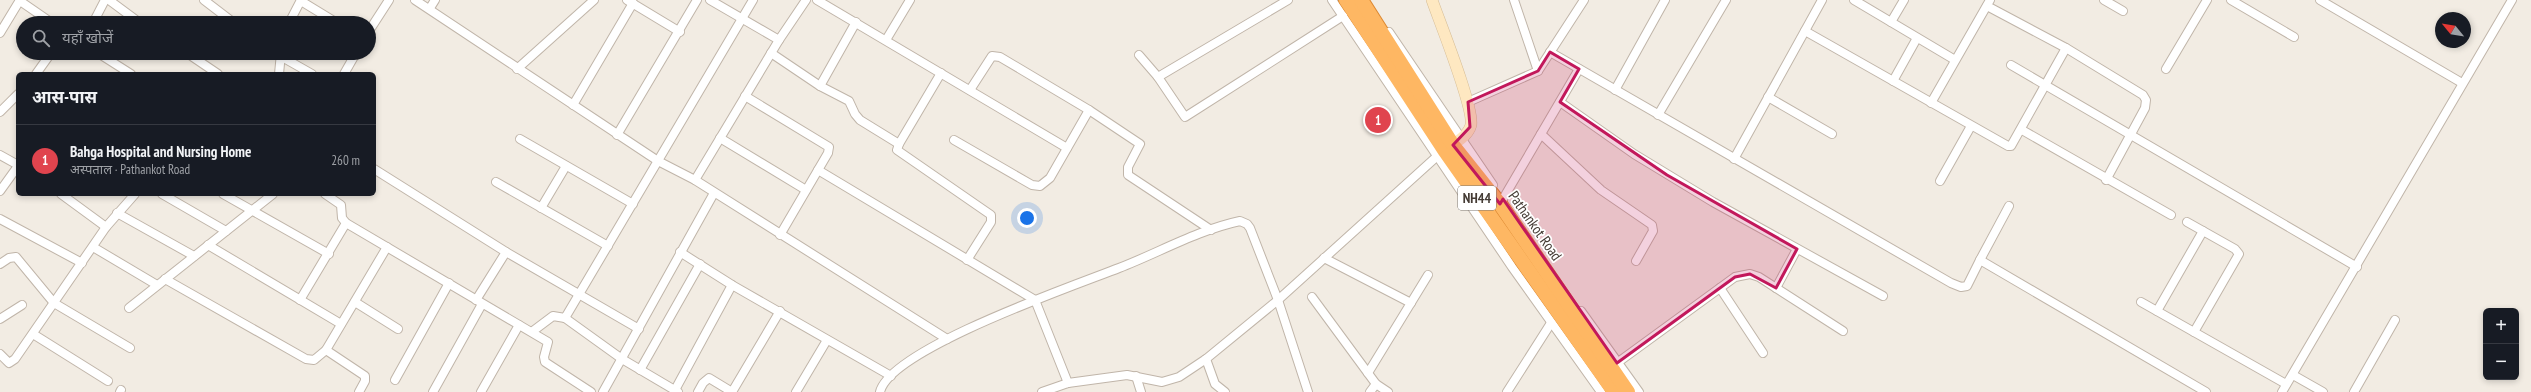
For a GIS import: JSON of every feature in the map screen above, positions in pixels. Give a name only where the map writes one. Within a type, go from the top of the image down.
[{"type":"highway","name":"NH44","points":[[1346,0],[1449,148],[1614,392]]},
{"type":"highway","name":"Pathankot Road","points":[[1361,0],[1449,148],[1501,201],[1628,392]]},
{"type":"street","points":[[0,33],[20,0],[42,16]]},
{"type":"street","points":[[97,16],[106,0]]},
{"type":"street","points":[[109,0],[131,16]]},
{"type":"street","points":[[204,0],[225,16]]},
{"type":"street","points":[[376,20],[389,0]]},
{"type":"street","points":[[415,0],[430,8],[517,69],[617,135],[658,161],[695,180],[947,339]]},
{"type":"street","points":[[430,8],[435,0]]},
{"type":"street","points":[[517,69],[594,0]]},
{"type":"street","points":[[617,135],[698,0]]},
{"type":"street","points":[[710,0],[779,40]]},
{"type":"street","points":[[565,318],[753,0]]},
{"type":"street","points":[[695,180],[779,40],[806,0]]},
{"type":"street","points":[[817,0],[1067,148]]},
{"type":"street","points":[[886,40],[910,0]]},
{"type":"street","points":[[1158,78],[1288,0]]},
{"type":"street","points":[[1332,0],[1342,16],[1449,148]]},
{"type":"street","points":[[1368,0],[1449,148],[1551,323],[1600,392]]},
{"type":"street","points":[[1042,392],[1068,383],[1127,375],[1162,382],[1179,377],[1206,359],[1278,300],[1449,148],[1470,127],[1468,102],[1432,0]]},
{"type":"street","points":[[1514,0],[1538,71]]},
{"type":"street","points":[[1468,102],[1538,71],[1584,0]]},
{"type":"street","points":[[1615,90],[1665,0]]},
{"type":"street","points":[[1658,115],[1726,0]]},
{"type":"street","points":[[1734,158],[1822,0]]},
{"type":"street","points":[[1854,0],[1955,60]]},
{"type":"street","points":[[1891,22],[1904,0]]},
{"type":"street","points":[[2104,0],[2123,11]]},
{"type":"street","points":[[2166,69],[2207,0]]},
{"type":"street","points":[[2231,0],[2294,37]]},
{"type":"street","points":[[2320,0],[2462,83]]},
{"type":"street","points":[[2282,392],[2357,267],[2462,83],[2512,0]]},
{"type":"street","points":[[293,16],[301,1],[326,16]]},
{"type":"street","points":[[573,105],[630,2],[680,32]]},
{"type":"street","points":[[1930,103],[1989,3],[2143,95],[2146,103],[2145,108],[2106,180]]},
{"type":"street","points":[[1139,55],[1158,78],[1185,117],[1342,16]]},
{"type":"street","points":[[820,86],[856,22]]},
{"type":"street","points":[[1805,31],[2008,146],[2011,146],[2022,130],[2066,48]]},
{"type":"street","points":[[1893,81],[1917,38]]},
{"type":"street","points":[[1550,52],[1957,286],[1967,286],[2009,206]]},
{"type":"street","points":[[771,53],[820,86],[849,101],[860,120],[899,144]]},
{"type":"street","points":[[970,90],[990,60],[996,56],[1089,110],[1140,144],[1128,168],[1128,175],[1211,230]]},
{"type":"street","points":[[37,72],[46,60]]},
{"type":"street","points":[[109,60],[128,72]]},
{"type":"street","points":[[197,60],[215,72]]},
{"type":"street","points":[[279,60],[279,72]]},
{"type":"street","points":[[289,60],[309,72]]},
{"type":"street","points":[[345,72],[352,60]]},
{"type":"street","points":[[2012,65],[2047,84],[2130,135],[2357,267]]},
{"type":"street","points":[[1579,69],[1501,201],[1639,392]]},
{"type":"street","points":[[941,73],[899,144],[899,152],[991,215],[991,222],[968,260]]},
{"type":"street","points":[[0,112],[16,96]]},
{"type":"street","points":[[745,96],[825,143],[829,147],[828,153],[780,235]]},
{"type":"street","points":[[1768,97],[1832,134]]},
{"type":"street","points":[[1560,102],[1660,171],[1883,296]]},
{"type":"street","points":[[954,140],[1036,187],[1043,185],[1050,178],[1089,110]]},
{"type":"street","points":[[1940,181],[1971,126]]},
{"type":"street","points":[[2022,130],[2106,180],[2171,215]]},
{"type":"street","points":[[1541,134],[1601,190],[1652,224],[1653,232],[1636,261]]},
{"type":"street","points":[[720,138],[806,190]]},
{"type":"street","points":[[520,139],[633,204]]},
{"type":"street","points":[[0,155],[16,164]]},
{"type":"street","points":[[541,208],[566,166]]},
{"type":"street","points":[[0,191],[16,168]]},
{"type":"street","points":[[376,170],[506,252],[580,293],[639,329]]},
{"type":"street","points":[[818,170],[1035,300],[1068,383]]},
{"type":"street","points":[[496,182],[608,246]]},
{"type":"street","points":[[603,392],[714,193]]},
{"type":"street","points":[[65,196],[106,227]]},
{"type":"street","points":[[0,354],[11,363],[34,334],[106,227],[133,196]]},
{"type":"street","points":[[165,196],[226,231]]},
{"type":"street","points":[[226,196],[252,212],[329,254]]},
{"type":"street","points":[[129,308],[271,196]]},
{"type":"street","points":[[337,198],[341,205],[342,218],[346,223],[479,302],[519,325],[533,331],[548,343],[544,357],[545,362],[591,392]]},
{"type":"street","points":[[117,213],[194,256]]},
{"type":"street","points":[[0,219],[82,263]]},
{"type":"street","points":[[880,392],[891,376],[905,364],[947,339],[1035,300],[1211,230],[1240,221],[1247,224],[1278,300],[1308,392]]},
{"type":"street","points":[[2187,222],[2235,248],[2239,254],[2194,332]]},
{"type":"street","points":[[300,300],[329,254],[346,223]]},
{"type":"street","points":[[2157,311],[2203,231]]},
{"type":"street","points":[[208,245],[341,324]]},
{"type":"street","points":[[93,246],[157,285]]},
{"type":"street","points":[[165,279],[306,359],[314,360],[326,350],[387,247]]},
{"type":"street","points":[[1776,288],[1797,249]]},
{"type":"street","points":[[433,392],[506,252]]},
{"type":"street","points":[[680,252],[732,285],[780,311],[827,340],[891,376]]},
{"type":"street","points":[[0,264],[9,258],[16,257],[54,303],[130,348]]},
{"type":"street","points":[[1324,258],[1411,303]]},
{"type":"street","points":[[1980,260],[2206,392]]},
{"type":"street","points":[[640,370],[700,264]]},
{"type":"street","points":[[1617,363],[1735,277],[1750,274],[1776,288],[1843,331]]},
{"type":"street","points":[[1368,373],[1428,276]]},
{"type":"street","points":[[395,380],[449,283]]},
{"type":"street","points":[[533,331],[553,316],[565,318],[622,359],[677,391],[732,285]]},
{"type":"street","points":[[1720,288],[1763,353]]},
{"type":"street","points":[[1312,297],[1376,384],[1388,392]]},
{"type":"street","points":[[355,302],[398,329]]},
{"type":"street","points":[[2141,302],[2286,384]]},
{"type":"street","points":[[0,319],[22,305]]},
{"type":"street","points":[[698,392],[703,383],[709,378],[732,392],[780,311]]},
{"type":"street","points":[[2354,392],[2395,320]]},
{"type":"street","points":[[1509,391],[1551,323]]},
{"type":"street","points":[[481,392],[519,325]]},
{"type":"street","points":[[34,334],[108,381]]},
{"type":"street","points":[[796,392],[827,340]]},
{"type":"street","points":[[326,350],[365,376],[365,381],[359,392]]},
{"type":"street","points":[[1206,359],[1213,380],[1225,392]]},
{"type":"street","points":[[2293,375],[2323,392]]},
{"type":"street","points":[[1136,376],[1141,392]]},
{"type":"street","points":[[1370,392],[1376,384]]},
{"type":"highlighted area","points":[[1550,52],[1579,69],[1560,102],[1667,175],[1797,249],[1776,288],[1750,274],[1735,277],[1617,363],[1503,199],[1500,204],[1453,145],[1470,127],[1468,102],[1538,71]]},
{"type":"place","name":"Bahga Hospital and Nursing Home","points":[[1378,120]]}]
